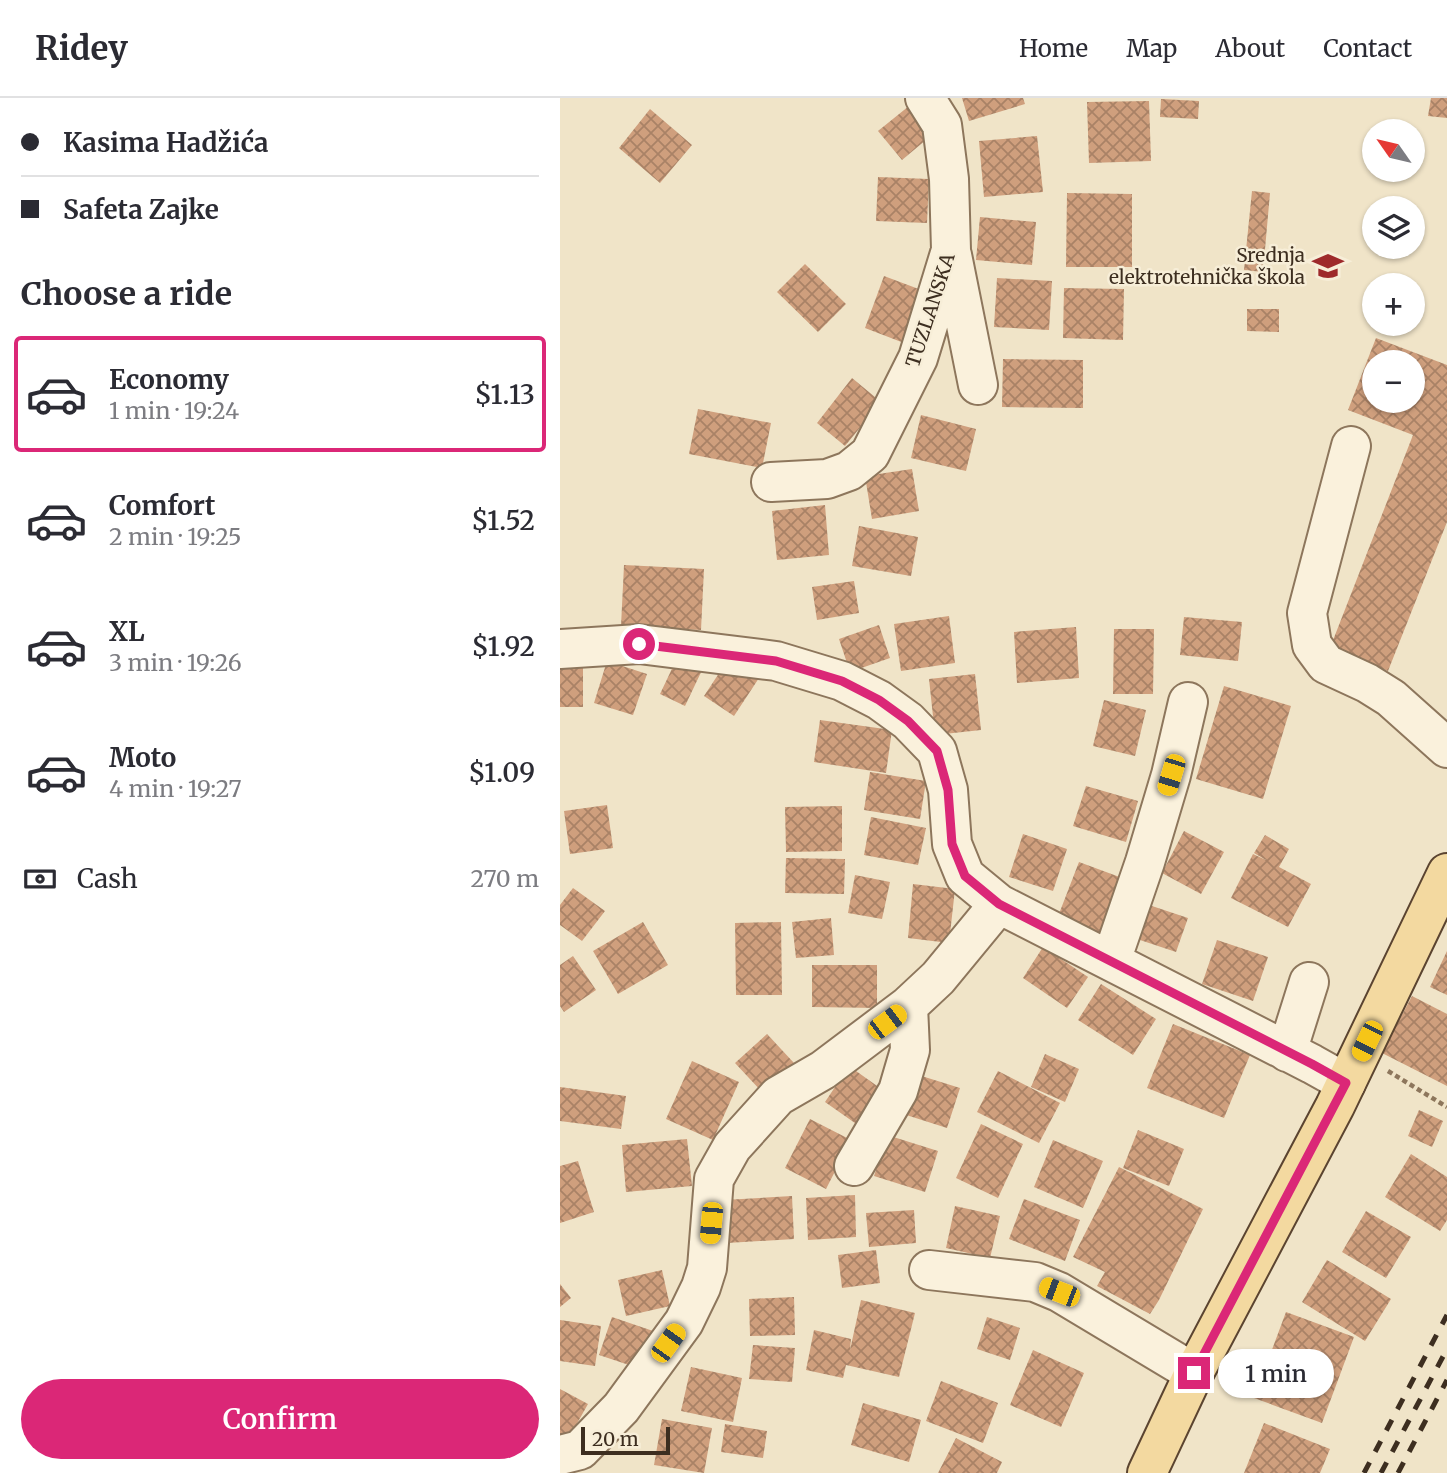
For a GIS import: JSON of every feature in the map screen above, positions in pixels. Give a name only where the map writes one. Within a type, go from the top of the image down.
[{"type":"main road","points":[[1147,1473],[1194,1373],[1346,1083],[1447,873]]},
{"type":"street","name":"TUZLANSKA","points":[[771,482],[827,479],[849,471],[870,454],[918,358],[951,250],[949,179],[942,125],[925,98]]},
{"type":"street","points":[[951,250],[978,385]]},
{"type":"street","points":[[1351,446],[1307,613],[1312,645],[1326,664],[1367,683],[1391,698],[1447,748]]},
{"type":"street","points":[[560,649],[639,644],[776,661],[842,681],[879,700],[908,721],[937,751],[948,790],[952,844],[965,876],[999,904],[1346,1083]]},
{"type":"street","points":[[1111,961],[1171,775],[1188,702]]},
{"type":"street","points":[[560,1455],[580,1450],[621,1408],[684,1322],[707,1268],[714,1179],[732,1147],[778,1096],[823,1070],[908,1006],[938,978],[999,904]]},
{"type":"street","points":[[1287,1052],[1309,982]]},
{"type":"street","points":[[854,1166],[898,1091],[910,1050],[908,1006]]},
{"type":"street","points":[[929,1270],[1035,1283],[1059,1292],[1194,1373]]},
{"type":"path","points":[[1383,1068],[1447,1107]]},
{"type":"building","points":[[962,98],[1023,98],[1025,104],[969,121]]},
{"type":"building","points":[[1431,98],[1447,98],[1447,118],[1428,116]]},
{"type":"building","points":[[1161,99],[1199,101],[1198,119],[1160,117]]},
{"type":"building","points":[[1149,101],[1151,161],[1089,163],[1087,102]]},
{"type":"building","points":[[909,106],[933,134],[902,160],[878,131]]},
{"type":"building","points":[[650,109],[692,145],[660,183],[619,148]]},
{"type":"building","points":[[1037,136],[1043,192],[984,197],[979,141]]},
{"type":"building","points":[[878,177],[929,179],[927,223],[876,221]]},
{"type":"building","points":[[1252,191],[1270,193],[1263,272],[1244,270]]},
{"type":"building","points":[[1067,193],[1132,194],[1132,267],[1066,267]]},
{"type":"building","points":[[980,217],[1036,222],[1032,265],[976,260]]},
{"type":"building","points":[[805,264],[846,304],[818,332],[777,292]]},
{"type":"building","points":[[884,276],[924,291],[904,343],[865,328]]},
{"type":"building","points":[[997,278],[1052,281],[1049,330],[994,327]]},
{"type":"building","points":[[1064,288],[1124,289],[1123,340],[1063,338]]},
{"type":"building","points":[[1247,309],[1279,309],[1279,332],[1247,331]]},
{"type":"building","points":[[1376,338],[1408,350],[1371,350]]},
{"type":"building","points":[[1425,357],[1447,365],[1447,522],[1388,671],[1330,648],[1413,435],[1348,410],[1362,374],[1362,413],[1425,413]]},
{"type":"building","points":[[1003,359],[1083,360],[1083,408],[1002,407]]},
{"type":"building","points":[[852,378],[881,402],[845,446],[817,423]]},
{"type":"building","points":[[698,409],[771,423],[762,468],[689,454]]},
{"type":"building","points":[[921,415],[976,429],[966,471],[911,458]]},
{"type":"building","points":[[912,469],[919,511],[872,519],[865,476]]},
{"type":"building","points":[[825,505],[829,555],[777,560],[772,511]]},
{"type":"building","points":[[859,526],[918,537],[911,576],[852,566]]},
{"type":"building","points":[[624,565],[704,569],[701,630],[621,626]]},
{"type":"building","points":[[854,581],[859,613],[817,620],[812,587]]},
{"type":"building","points":[[949,616],[955,663],[901,671],[894,624]]},
{"type":"building","points":[[1184,617],[1242,622],[1238,661],[1180,655]]},
{"type":"building","points":[[879,625],[890,658],[850,672],[839,639]]},
{"type":"building","points":[[1076,627],[1079,678],[1017,683],[1014,632]]},
{"type":"building","points":[[1114,629],[1154,629],[1153,694],[1113,694]]},
{"type":"building","points":[[679,654],[704,666],[685,706],[660,694]]},
{"type":"building","points":[[729,658],[759,678],[734,716],[704,696]]},
{"type":"building","points":[[607,661],[647,674],[633,715],[594,703]]},
{"type":"building","points":[[560,667],[583,667],[583,707],[560,707]]},
{"type":"building","points":[[975,674],[981,730],[935,735],[929,679]]},
{"type":"building","points":[[1224,686],[1291,706],[1263,799],[1196,779]]},
{"type":"building","points":[[1104,700],[1146,710],[1135,756],[1093,746]]},
{"type":"building","points":[[820,720],[892,730],[886,773],[814,762]]},
{"type":"building","points":[[870,772],[926,781],[920,819],[864,810]]},
{"type":"building","points":[[1086,786],[1138,801],[1126,842],[1073,826]]},
{"type":"building","points":[[607,805],[613,848],[570,854],[564,811]]},
{"type":"building","points":[[842,806],[842,851],[786,852],[785,807]]},
{"type":"building","points":[[871,817],[926,828],[918,865],[864,855]]},
{"type":"building","points":[[1184,831],[1224,852],[1201,894],[1162,873]]},
{"type":"building","points":[[1023,834],[1067,849],[1053,891],[1009,877]]},
{"type":"building","points":[[1265,835],[1289,849],[1279,867],[1311,884],[1288,927],[1231,898],[1253,854],[1266,860],[1254,853]]},
{"type":"building","points":[[786,858],[845,859],[844,894],[785,893]]},
{"type":"building","points":[[1079,862],[1125,879],[1103,936],[1057,919]]},
{"type":"building","points":[[855,875],[890,882],[882,919],[848,913]]},
{"type":"building","points":[[913,884],[955,889],[949,943],[908,938]]},
{"type":"building","points":[[573,888],[605,911],[582,941],[560,925],[560,905]]},
{"type":"building","points":[[1146,904],[1188,918],[1176,952],[1134,938]]},
{"type":"building","points":[[831,918],[834,955],[796,958],[792,922]]},
{"type":"building","points":[[643,922],[668,965],[618,994],[593,951]]},
{"type":"building","points":[[781,922],[782,995],[736,995],[735,923]]},
{"type":"building","points":[[1217,940],[1268,957],[1253,1001],[1202,984]]},
{"type":"building","points":[[1043,947],[1088,977],[1067,1008],[1023,978]]},
{"type":"building","points":[[1447,951],[1447,995],[1430,987]]},
{"type":"building","points":[[573,956],[596,990],[564,1012],[560,1006],[560,965]]},
{"type":"building","points":[[812,965],[877,965],[877,1008],[812,1007]]},
{"type":"building","points":[[1101,984],[1156,1019],[1133,1055],[1078,1020]]},
{"type":"building","points":[[1412,996],[1447,1014],[1447,1086],[1382,1053]]},
{"type":"building","points":[[1173,1024],[1250,1055],[1224,1118],[1147,1088]]},
{"type":"building","points":[[767,1034],[794,1063],[762,1092],[735,1063]]},
{"type":"building","points":[[1045,1054],[1079,1069],[1065,1102],[1031,1087]]},
{"type":"building","points":[[692,1061],[739,1082],[713,1140],[666,1119]]},
{"type":"building","points":[[849,1066],[887,1093],[862,1128],[825,1102]]},
{"type":"building","points":[[998,1071],[1060,1103],[1039,1143],[977,1112]]},
{"type":"building","points":[[912,1073],[960,1088],[947,1128],[900,1113]]},
{"type":"building","points":[[560,1087],[626,1096],[621,1129],[560,1121]]},
{"type":"building","points":[[1419,1110],[1443,1121],[1432,1147],[1408,1136]]},
{"type":"building","points":[[810,1119],[851,1140],[826,1189],[785,1168]]},
{"type":"building","points":[[981,1124],[1023,1144],[998,1198],[956,1178]]},
{"type":"building","points":[[1138,1130],[1184,1149],[1169,1186],[1123,1168]]},
{"type":"building","points":[[887,1135],[938,1151],[925,1192],[874,1176]]},
{"type":"building","points":[[687,1139],[692,1186],[626,1192],[622,1145]]},
{"type":"building","points":[[1053,1140],[1103,1161],[1083,1208],[1034,1187]]},
{"type":"building","points":[[1411,1154],[1447,1177],[1447,1220],[1440,1231],[1385,1197]]},
{"type":"building","points":[[578,1161],[594,1212],[560,1223],[560,1166]]},
{"type":"building","points":[[1119,1167],[1203,1209],[1150,1314],[1097,1286],[1105,1272],[1073,1257]]},
{"type":"building","points":[[855,1195],[856,1237],[808,1240],[806,1198]]},
{"type":"building","points":[[792,1196],[794,1239],[727,1243],[724,1200]]},
{"type":"building","points":[[1024,1199],[1080,1220],[1065,1261],[1009,1239]]},
{"type":"building","points":[[955,1206],[1000,1216],[990,1258],[946,1248]]},
{"type":"building","points":[[914,1210],[916,1243],[869,1247],[866,1213]]},
{"type":"building","points":[[1366,1211],[1411,1237],[1386,1278],[1342,1252]]},
{"type":"building","points":[[876,1250],[880,1283],[842,1288],[838,1255]]},
{"type":"building","points":[[1327,1260],[1391,1299],[1365,1341],[1302,1302]]},
{"type":"building","points":[[662,1270],[670,1306],[626,1316],[618,1280]]},
{"type":"building","points":[[560,1284],[571,1298],[560,1307]]},
{"type":"building","points":[[794,1297],[795,1335],[750,1336],[749,1299]]},
{"type":"building","points":[[861,1300],[915,1313],[899,1377],[846,1365],[843,1378],[806,1370],[814,1330],[851,1339],[850,1350]]},
{"type":"building","points":[[1286,1312],[1354,1337],[1322,1423],[1254,1398]]},
{"type":"building","points":[[612,1317],[656,1332],[644,1370],[599,1355]]},
{"type":"building","points":[[987,1317],[1020,1328],[1010,1360],[977,1349]]},
{"type":"building","points":[[560,1320],[601,1326],[595,1366],[560,1361]]},
{"type":"building","points":[[753,1345],[795,1348],[792,1382],[749,1379]]},
{"type":"building","points":[[1033,1350],[1084,1373],[1061,1427],[1010,1405]]},
{"type":"building","points":[[691,1367],[742,1378],[733,1422],[681,1411]]},
{"type":"building","points":[[941,1381],[998,1403],[983,1443],[926,1421]]},
{"type":"building","points":[[560,1389],[588,1404],[566,1443],[560,1440]]},
{"type":"building","points":[[863,1403],[921,1420],[909,1462],[851,1445]]},
{"type":"building","points":[[662,1419],[712,1428],[704,1473],[654,1465]]},
{"type":"building","points":[[1264,1423],[1330,1449],[1320,1473],[1244,1473]]},
{"type":"building","points":[[725,1424],[767,1431],[763,1458],[721,1452]]},
{"type":"building","points":[[956,1438],[1002,1462],[997,1473],[938,1473]]},
{"type":"railway","points":[[1364,1473],[1447,1315]]},
{"type":"railway","points":[[1381,1473],[1447,1349]]},
{"type":"railway","points":[[1398,1473],[1447,1380]]},
{"type":"place","name":"Srednja elektrotehnička škola","points":[[1328,266]]},
{"type":"route","points":[[639,644],[776,661],[842,681],[879,700],[908,721],[937,751],[948,790],[952,844],[965,876],[999,904],[1346,1083],[1194,1373]]}]
